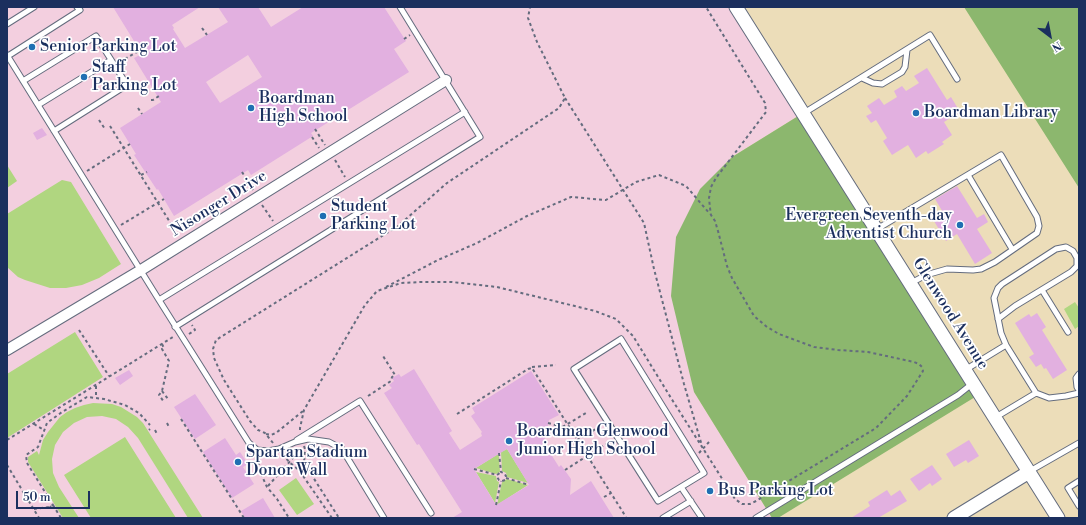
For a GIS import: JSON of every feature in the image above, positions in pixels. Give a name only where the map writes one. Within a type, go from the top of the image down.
[{"type":"street","name":"Glenwood Avenue","points":[[736,7],[1058,518]]},
{"type":"street","name":"Nisonger Drive","points":[[7,350],[141,270],[446,80]]},
{"type":"street","points":[[954,518],[1029,472]]},
{"type":"lane","points":[[7,24],[34,7]]},
{"type":"lane","points":[[78,7],[80,10],[7,56],[248,443],[257,450],[268,451],[279,449],[295,442],[308,439],[329,442],[342,449],[384,518]]},
{"type":"lane","points":[[176,327],[480,137],[400,7]]},
{"type":"lane","points":[[803,113],[930,35],[956,79]]},
{"type":"lane","points":[[23,81],[96,36],[127,85],[54,131]]},
{"type":"lane","points":[[862,78],[873,83],[882,84],[902,72],[905,67],[906,50]]},
{"type":"lane","points":[[38,105],[111,60]]},
{"type":"lane","points":[[159,300],[465,112]]},
{"type":"lane","points":[[876,230],[1001,155],[1037,217],[1039,226],[1037,233],[995,262],[981,269],[947,269],[926,275],[911,283]]},
{"type":"lane","points":[[968,175],[1012,249]]},
{"type":"lane","points":[[998,319],[1015,306],[1071,272],[1077,266],[1077,258],[1073,251],[1066,247],[1056,249],[1002,284],[998,288],[994,298],[998,319],[1001,333],[1006,345],[1036,393],[1049,398],[1066,396],[1079,391],[1076,378],[1079,374]]},
{"type":"lane","points":[[1042,290],[1068,332]]},
{"type":"lane","points":[[621,339],[704,473],[681,486],[658,501],[574,369],[621,339]]},
{"type":"lane","points":[[965,370],[1006,345]]},
{"type":"lane","points":[[756,518],[958,395],[974,383]]},
{"type":"lane","points":[[995,418],[1036,393]]},
{"type":"lane","points":[[295,442],[360,401],[431,513]]},
{"type":"lane","points":[[1029,472],[1079,443]]},
{"type":"lane","points":[[1079,481],[1068,488],[1079,506]]},
{"type":"lane","points":[[681,486],[702,518]]},
{"type":"lane","points":[[663,518],[691,501]]},
{"type":"path","points":[[530,7],[528,18],[537,42],[565,98],[644,223],[654,269],[684,384],[703,449]]},
{"type":"path","points":[[706,7],[765,103],[766,112],[716,178],[711,187],[709,198],[711,215]]},
{"type":"path","points":[[202,28],[207,35]]},
{"type":"path","points":[[404,39],[410,35]]},
{"type":"path","points":[[125,59],[142,49]]},
{"type":"path","points":[[151,100],[159,96]]},
{"type":"path","points":[[304,410],[276,433],[271,435],[258,430],[250,421],[224,380],[214,358],[213,349],[216,340],[398,226],[448,183],[559,108],[565,98]]},
{"type":"path","points":[[138,108],[142,114]]},
{"type":"path","points":[[99,120],[105,129]]},
{"type":"path","points":[[110,126],[180,238]]},
{"type":"path","points":[[315,129],[326,147]]},
{"type":"path","points":[[312,137],[320,151]]},
{"type":"path","points":[[81,175],[130,144]]},
{"type":"path","points":[[335,161],[349,183]]},
{"type":"path","points":[[141,175],[146,172]]},
{"type":"path","points":[[242,172],[254,192]]},
{"type":"path","points":[[302,437],[300,428],[304,410],[365,305],[377,291],[438,260],[477,244],[527,216],[571,198],[606,200],[636,182],[659,175],[686,186],[711,215],[715,221],[726,266],[732,278],[754,316],[767,326],[779,334],[814,347],[868,352],[914,362],[922,367],[923,371],[907,396],[876,428],[756,501],[750,504],[742,504],[735,499],[633,336],[616,319],[595,311],[497,287],[452,282],[401,283],[377,291]]},
{"type":"path","points":[[115,229],[164,199]]},
{"type":"path","points":[[263,206],[277,227]]},
{"type":"path","points":[[79,330],[110,376]]},
{"type":"path","points":[[7,440],[179,333]]},
{"type":"path","points":[[162,344],[164,348],[162,350],[169,361],[162,390],[159,395],[164,402]]},
{"type":"path","points":[[368,396],[391,381],[392,377],[395,375],[383,356]]},
{"type":"path","points":[[457,414],[533,367],[556,365]]},
{"type":"path","points":[[531,368],[611,493],[625,518]]},
{"type":"path","points":[[96,385],[96,398]]},
{"type":"path","points":[[162,390],[168,399]]},
{"type":"path","points":[[61,518],[26,463],[26,455],[38,447],[47,423],[87,397],[104,399],[126,405],[139,413],[150,425]]},
{"type":"path","points":[[546,431],[554,432],[586,413]]},
{"type":"path","points":[[181,419],[244,518]]},
{"type":"path","points":[[548,423],[563,427]]},
{"type":"path","points":[[34,424],[44,430]]},
{"type":"path","points":[[577,440],[596,429]]},
{"type":"path","points":[[155,430],[157,434]]},
{"type":"path","points":[[265,433],[288,462],[299,470],[332,518]]},
{"type":"path","points":[[695,459],[709,442]]},
{"type":"path","points":[[565,470],[606,444]]},
{"type":"path","points":[[268,486],[304,445],[304,463],[339,518]]},
{"type":"path","points":[[257,454],[262,476],[289,518]]},
{"type":"path","points":[[499,454],[501,472]]},
{"type":"path","points":[[7,465],[39,518]]},
{"type":"path","points":[[474,469],[497,475],[498,479],[501,481]]},
{"type":"path","points":[[497,475],[501,472]]},
{"type":"path","points":[[501,472],[506,475],[506,478],[529,485]]},
{"type":"path","points":[[496,505],[501,481],[506,478]]},
{"type":"path","points":[[604,497],[611,493]]},
{"type":"path","points":[[34,509],[53,505]]},
{"type":"path","points":[[50,506],[53,511]]},
{"type":"shaded area","points":[[7,7],[736,7],[803,113],[732,157],[694,392],[772,518],[7,518]]},
{"type":"green space","points":[[964,7],[1079,7],[1079,188]]},
{"type":"green space","points":[[803,113],[980,394],[778,518],[772,518],[694,392],[671,296],[676,237],[700,189],[732,157]]},
{"type":"green space","points":[[7,165],[17,181],[7,188]]},
{"type":"green space","points":[[62,180],[71,182],[121,264],[99,278],[82,285],[66,288],[50,288],[18,277],[7,267],[7,214]]},
{"type":"green space","points":[[1075,302],[1079,308],[1079,326],[1075,329],[1064,309]]},
{"type":"green space","points":[[75,332],[103,377],[7,438],[7,374]]},
{"type":"green space","points":[[93,403],[112,404],[121,407],[137,417],[143,423],[203,518],[188,518],[138,438],[128,427],[116,419],[102,416],[87,417],[74,423],[63,432],[55,445],[52,459],[53,473],[59,487],[79,518],[63,518],[28,462],[28,457],[37,451],[39,455],[43,440],[60,417],[75,408]]},
{"type":"green space","points":[[125,437],[176,518],[91,518],[64,475]]},
{"type":"green space","points":[[507,449],[528,483],[507,477],[506,473],[502,471],[501,452]]},
{"type":"green space","points":[[498,454],[500,472],[496,474],[476,468]]},
{"type":"green space","points":[[476,472],[496,476],[497,481],[499,482],[495,503]]},
{"type":"green space","points":[[296,478],[314,504],[297,515],[279,490]]},
{"type":"green space","points":[[507,479],[528,485],[497,505],[502,482]]},
{"type":"building","name":"Boardman High School","points":[[113,7],[200,7],[172,25],[185,48],[228,22],[218,7],[258,7],[271,27],[303,7],[384,7],[406,41],[394,49],[409,72],[311,133],[313,136],[251,175],[248,170],[174,216],[158,189],[157,190],[134,155],[136,154],[120,128],[161,102],[134,58],[142,54]],"holes":[[[248,55],[262,77],[220,103],[206,82]]]},
{"type":"building","name":"Boardman Library","points":[[927,68],[947,100],[951,97],[960,112],[944,122],[952,135],[942,142],[944,144],[928,154],[926,151],[916,158],[908,145],[892,155],[883,141],[887,138],[876,120],[871,123],[866,116],[872,113],[867,106],[879,98],[884,105],[897,97],[894,91],[902,86],[906,91],[919,83],[914,76]]},
{"type":"building","points":[[42,128],[47,135],[37,140],[33,133]]},
{"type":"building","name":"Evergreen Seventh-day Adventist Church","points":[[957,186],[977,218],[984,214],[988,222],[977,229],[992,253],[975,264],[957,234],[946,241],[934,221],[944,214],[935,199]]},
{"type":"building","points":[[1037,313],[1046,327],[1042,330],[1067,370],[1053,379],[1046,368],[1044,369],[1041,364],[1036,367],[1029,357],[1034,354],[1015,323],[1029,314],[1031,317]]},
{"type":"building","name":"Boardman Glenwood Junior High School","points":[[414,369],[452,431],[449,433],[460,450],[482,436],[482,432],[471,416],[475,413],[472,408],[531,371],[559,415],[549,420],[544,443],[559,467],[561,465],[571,479],[570,495],[591,481],[614,518],[452,518],[462,512],[419,444],[417,445],[384,393],[392,388],[389,385],[394,381],[392,378],[399,374],[401,377]],"holes":[[[507,449],[529,485],[496,505],[474,469]]]},
{"type":"building","points":[[129,370],[133,376],[120,385],[115,378]]},
{"type":"building","points":[[195,394],[216,425],[195,439],[174,407]]},
{"type":"building","points":[[225,438],[236,455],[240,452],[248,464],[243,467],[254,484],[232,498],[203,452]]},
{"type":"building","points":[[969,440],[979,456],[968,463],[966,460],[954,467],[946,454]]},
{"type":"building","points":[[932,465],[942,479],[932,486],[930,483],[919,491],[910,479]]},
{"type":"building","points":[[887,490],[891,496],[900,490],[907,501],[878,518],[851,518],[870,506],[868,502]]},
{"type":"building","points":[[263,498],[275,518],[245,518],[241,511]]},
{"type":"place","name":"Senior Parking Lot","points":[[32,47]]},
{"type":"place","name":"Staff Parking Lot","points":[[84,77]]},
{"type":"place","name":"Boardman High School","points":[[251,108]]},
{"type":"place","name":"Boardman Library","points":[[916,113]]},
{"type":"place","name":"Student Parking Lot","points":[[323,216]]},
{"type":"place","name":"Evergreen Seventh-day Adventist Church","points":[[960,225]]},
{"type":"place","name":"Boardman Glenwood Junior High School","points":[[509,441]]},
{"type":"place","name":"Spartan Stadium Donor Wall","points":[[238,462]]},
{"type":"place","name":"Bus Parking Lot","points":[[710,491]]}]
